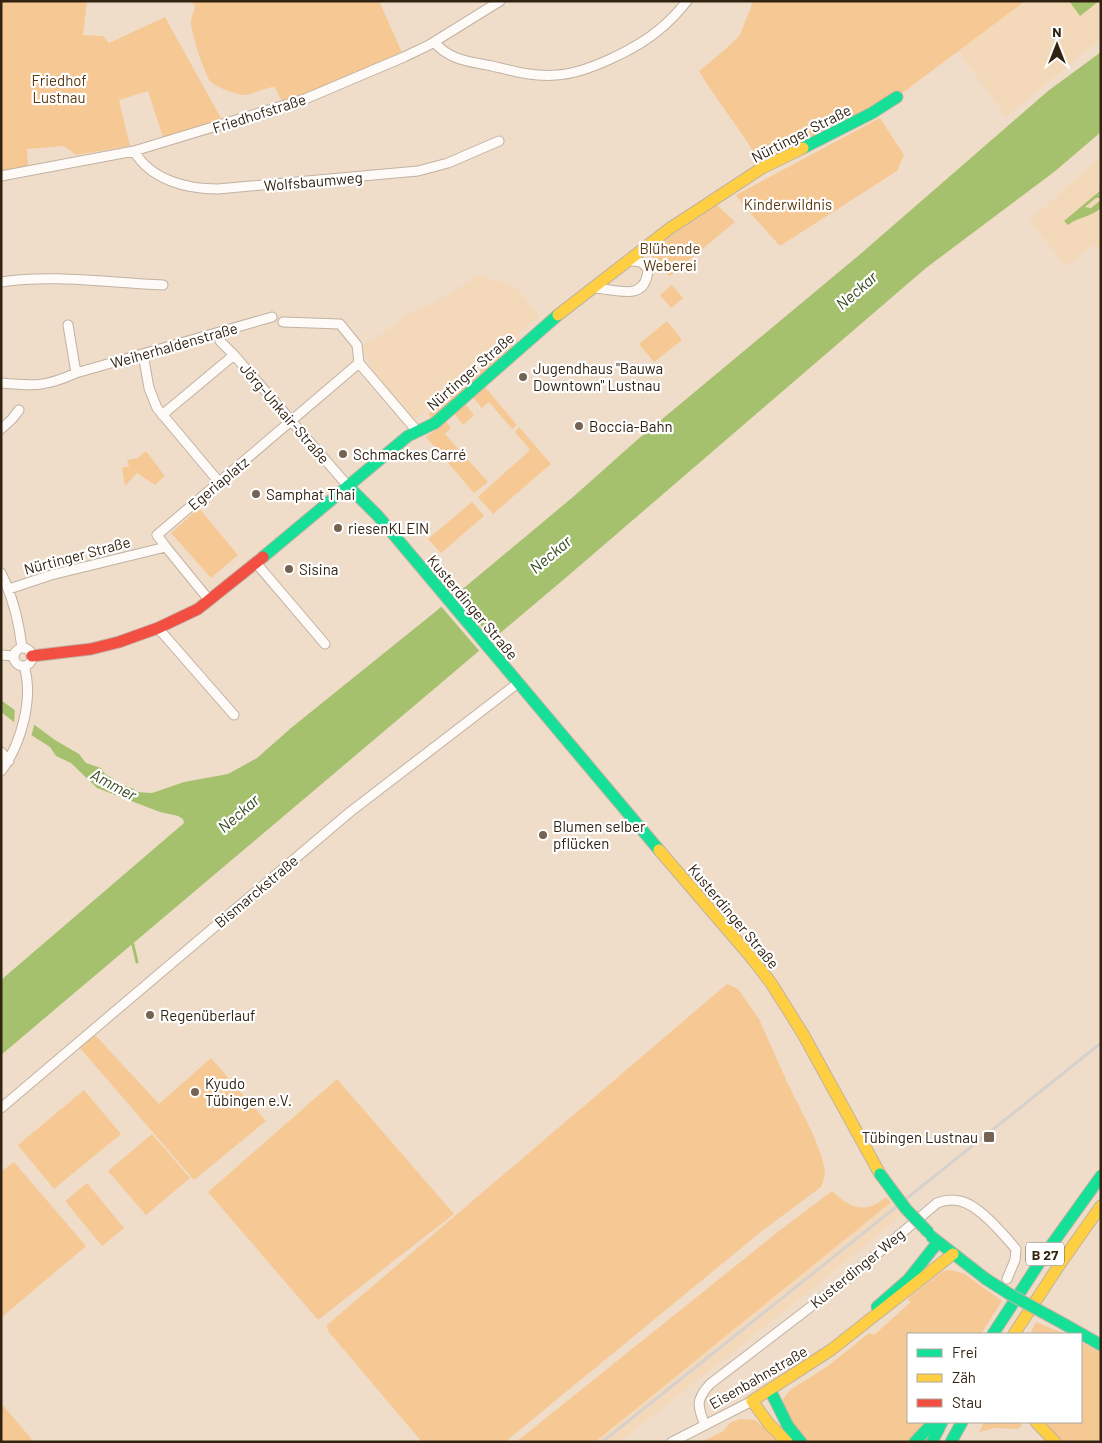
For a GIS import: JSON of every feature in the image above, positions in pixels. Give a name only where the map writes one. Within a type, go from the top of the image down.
[{"type":"main road","name":"Nürtinger Straße","points":[[32,656],[99,647],[131,638],[187,615],[256,563],[408,436],[434,423],[518,349],[669,230],[762,168],[872,113],[897,98]]},
{"type":"main road","name":"Kusterdinger Straße","points":[[348,486],[365,502],[428,576],[771,983],[813,1050],[880,1174],[906,1209],[938,1242],[986,1279],[1080,1333]]},
{"type":"main road","name":"B 27","points":[[994,1333],[1045,1254],[1101,1176]]},
{"type":"main road","name":"B 27","points":[[1015,1333],[1045,1285],[1101,1206]]},
{"type":"main road","name":"Eisenbahnstraße","points":[[856,1332],[868,1316],[908,1280],[938,1242]]},
{"type":"main road","name":"Eisenbahnstraße","points":[[752,1401],[811,1364],[856,1332],[953,1254]]},
{"type":"main road","points":[[1027,1333],[1040,1307],[1045,1285]]},
{"type":"main road","name":"Kusterdinger Straße","points":[[1082,1334],[1101,1345]]},
{"type":"main road","points":[[770,1390],[788,1426],[801,1442]]},
{"type":"main road","points":[[752,1401],[769,1424],[787,1442]]},
{"type":"main road","points":[[915,1442],[930,1426],[939,1423]]},
{"type":"main road","points":[[932,1442],[942,1423]]},
{"type":"main road","points":[[951,1442],[961,1423]]},
{"type":"main road","points":[[1037,1423],[1055,1442]]},
{"type":"street","name":"Friedhofstraße","points":[[1,176],[134,151],[305,99],[404,57],[434,42],[500,1]]},
{"type":"street","points":[[434,42],[442,52],[450,57],[465,61],[537,75],[572,74],[634,46],[660,29],[687,1]]},
{"type":"street","name":"Wolfsbaumweg","points":[[134,151],[139,160],[147,167],[170,181],[189,187],[218,189],[418,172],[448,164],[500,141]]},
{"type":"street","points":[[594,288],[633,292],[641,289],[645,283],[648,270],[644,263],[638,260],[628,261]]},
{"type":"street","points":[[1,282],[36,278],[66,278],[119,284],[163,285]]},
{"type":"street","name":"Weiherhaldenstraße","points":[[1,383],[47,384],[76,373],[272,317]]},
{"type":"street","points":[[283,322],[340,324],[357,346],[360,363],[418,431]]},
{"type":"street","points":[[68,325],[76,373]]},
{"type":"street","name":"Jörg-Unkair-Straße","points":[[220,340],[348,486]]},
{"type":"street","points":[[143,354],[153,400],[162,415],[219,482]]},
{"type":"street","points":[[162,415],[234,355]]},
{"type":"street","name":"Egeriaplatz","points":[[166,547],[157,535],[360,363]]},
{"type":"street","points":[[1,429],[19,410]]},
{"type":"street","points":[[166,547],[209,600]]},
{"type":"street","name":"Nürtinger Straße","points":[[9,589],[51,576],[166,547]]},
{"type":"street","points":[[256,563],[325,644]]},
{"type":"street","points":[[1,573],[9,589],[22,648]]},
{"type":"street","points":[[158,628],[234,715]]},
{"type":"street","points":[[22,648],[29,650],[32,656],[30,663],[24,666],[18,664],[14,656],[22,648]]},
{"type":"street","points":[[1,655],[14,656]]},
{"type":"street","points":[[1,771],[9,761],[24,723],[26,691],[24,666]]},
{"type":"street","name":"Bismarckstraße","points":[[1,1108],[350,812],[518,683]]},
{"type":"street","points":[[1,752],[9,761]]},
{"type":"street","name":"Kusterdinger Weg","points":[[705,1425],[698,1403],[700,1397],[710,1384],[851,1276],[937,1203],[951,1200],[965,1202],[993,1223],[1004,1235],[1016,1249],[1016,1260],[1007,1280]]},
{"type":"street","name":"Eisenbahnstraße","points":[[672,1442],[752,1401]]},
{"type":"shaded area","points":[[1025,1],[1101,1],[1101,39],[1006,117],[958,51]]},
{"type":"shaded area","points":[[1101,156],[1101,251],[1094,244],[1067,267],[1029,221]]},
{"type":"shaded area","points":[[478,275],[515,286],[540,316],[413,421],[375,376],[362,346],[415,309],[433,304]]},
{"type":"shaded area","points":[[891,1202],[902,1215],[822,1281],[620,1442],[595,1442]]},
{"type":"green space","name":"Friedhof Lustnau","points":[[1,1],[87,1],[83,35],[103,36],[109,43],[165,17],[222,120],[163,137],[148,91],[119,100],[130,146],[76,155],[64,146],[27,149],[28,166],[1,171]]},
{"type":"green space","points":[[192,1],[379,1],[404,57],[284,106],[275,87],[249,94],[238,94],[224,90],[210,81],[207,76],[193,35],[191,20],[195,7]]},
{"type":"green space","points":[[753,1],[1025,1],[897,97],[762,168],[748,143],[699,71],[740,35]]},
{"type":"green space","name":"Kinderwildnis","points":[[880,118],[904,155],[897,171],[780,246],[736,195]]},
{"type":"green space","name":"Blühende Weberei","points":[[717,205],[735,222],[670,276],[660,270],[649,251]]},
{"type":"green space","points":[[672,285],[683,298],[671,308],[660,295]]},
{"type":"green space","points":[[667,321],[682,340],[654,362],[639,344]]},
{"type":"green space","points":[[521,336],[507,353],[432,419],[428,414]]},
{"type":"green space","points":[[484,386],[517,425],[512,429],[489,402],[482,408],[472,396]]},
{"type":"green space","points":[[465,404],[474,415],[463,425],[454,413]]},
{"type":"green space","points":[[446,421],[451,428],[445,434],[488,482],[474,493],[426,437]]},
{"type":"green space","points":[[519,427],[551,464],[493,514],[478,497],[530,450],[515,432]]},
{"type":"green space","points":[[146,451],[165,476],[155,485],[137,473],[125,486],[122,468],[129,466],[127,460],[138,458]]},
{"type":"green space","points":[[472,502],[484,516],[441,553],[428,539]]},
{"type":"green space","points":[[199,508],[238,555],[211,578],[171,533]]},
{"type":"green space","points":[[727,984],[738,989],[759,1019],[813,1134],[825,1170],[821,1187],[762,1231],[505,1442],[422,1442],[328,1331],[327,1325]]},
{"type":"green space","points":[[94,1034],[159,1104],[211,1058],[266,1121],[194,1180],[80,1048]]},
{"type":"green space","points":[[337,1079],[454,1214],[318,1320],[208,1192]]},
{"type":"green space","points":[[84,1090],[121,1134],[54,1189],[18,1145]]},
{"type":"green space","points":[[152,1134],[190,1178],[146,1215],[108,1171]]},
{"type":"green space","points":[[14,1162],[86,1246],[1,1318],[1,1172]]},
{"type":"green space","points":[[87,1183],[124,1228],[102,1246],[65,1201]]},
{"type":"green space","points":[[832,1191],[845,1202],[858,1207],[871,1206],[886,1197],[891,1202],[595,1442],[516,1442],[779,1231]]},
{"type":"green space","points":[[951,1270],[965,1274],[1002,1301],[982,1333],[907,1333],[907,1423],[928,1423],[910,1442],[806,1442],[782,1408],[783,1399],[790,1390],[828,1366],[869,1333],[874,1335],[911,1302],[907,1300],[911,1296],[943,1271]]},
{"type":"green space","points":[[1036,1322],[1063,1333],[1030,1333]]},
{"type":"green space","points":[[1082,1343],[1101,1353],[1101,1442],[1061,1442],[1043,1423],[1082,1423]]},
{"type":"green space","points":[[1,1403],[34,1442],[1,1442]]},
{"type":"green space","points":[[740,1419],[755,1420],[781,1442],[702,1442],[723,1431],[730,1423]]},
{"type":"green space","points":[[984,1423],[1020,1423],[1022,1426],[1017,1429],[995,1428],[979,1432]]},
{"type":"water","points":[[1069,1],[1099,1],[1080,16]]},
{"type":"water","points":[[1101,52],[1101,132],[1054,172],[926,268],[569,575],[1,1055],[1,980],[184,823],[183,819],[178,816],[160,812],[97,788],[71,763],[56,756],[50,747],[1,712],[1,700],[55,740],[79,754],[86,763],[101,768],[117,784],[132,788],[137,792],[152,793],[184,782],[228,774],[257,758],[573,497],[637,440],[858,256],[1048,91]]},
{"type":"water","points":[[1101,190],[1099,195],[1101,198],[1096,198],[1085,207],[1091,208],[1101,200],[1101,208],[1068,225],[1064,221]]},
{"type":"pier","points":[[454,593],[494,641],[481,653],[440,605]]},
{"type":"pier","points":[[15,707],[35,722],[31,737],[14,725]]},
{"type":"waterway","points":[[132,941],[137,962]]},
{"type":"railway","points":[[602,1442],[1101,1043]]},
{"type":"traffic: fast","points":[[803,148],[872,113],[897,97]]},
{"type":"traffic: fast","points":[[263,557],[408,436],[435,423],[558,315]]},
{"type":"traffic: fast","points":[[348,486],[378,516],[659,850]]},
{"type":"traffic: fast","points":[[880,1174],[906,1209],[929,1233]]},
{"type":"traffic: fast","points":[[994,1333],[1045,1254],[1101,1176]]},
{"type":"traffic: fast","points":[[932,1237],[986,1279]]},
{"type":"traffic: fast","points":[[877,1307],[908,1280],[938,1242]]},
{"type":"traffic: fast","points":[[986,1279],[1064,1324]]},
{"type":"traffic: fast","points":[[1064,1324],[1080,1333]]},
{"type":"traffic: fast","points":[[1082,1334],[1101,1345]]},
{"type":"traffic: fast","points":[[770,1390],[788,1426],[801,1442]]},
{"type":"traffic: fast","points":[[915,1442],[930,1426],[938,1423]]},
{"type":"traffic: fast","points":[[932,1442],[942,1423]]},
{"type":"traffic: fast","points":[[951,1442],[961,1423]]},
{"type":"traffic: slow","points":[[558,315],[669,229],[762,168],[803,148]]},
{"type":"traffic: slow","points":[[659,850],[771,983],[803,1034],[880,1174]]},
{"type":"traffic: slow","points":[[1015,1333],[1101,1206]]},
{"type":"traffic: slow","points":[[752,1401],[831,1350],[953,1254]]},
{"type":"traffic: slow","points":[[752,1401],[769,1424],[787,1442]]},
{"type":"traffic: slow","points":[[1037,1423],[1055,1442]]},
{"type":"traffic: jam","points":[[32,656],[91,649],[119,642],[158,628],[198,609],[263,557]]},
{"type":"place","name":"Jugendhaus \"Bauwa Downtown\" Lustnau","points":[[523,377]]},
{"type":"place","name":"Boccia-Bahn","points":[[579,426]]},
{"type":"place","name":"Schmackes Carré","points":[[343,454]]},
{"type":"place","name":"Samphat Thai","points":[[256,494]]},
{"type":"place","name":"riesenKLEIN","points":[[338,528]]},
{"type":"place","name":"Sisina","points":[[289,569]]},
{"type":"place","name":"Blumen selber pflücken","points":[[543,835]]},
{"type":"place","name":"Regenüberlauf","points":[[150,1015]]},
{"type":"place","name":"Kyudo Tübingen e.V.","points":[[195,1092]]},
{"type":"place","name":"Tübingen Lustnau","points":[[989,1137]]},
{"type":"water label","name":"Neckar","points":[[856,290]]},
{"type":"water label","name":"Neckar","points":[[550,554]]},
{"type":"water label","name":"Ammer","points":[[114,784]]},
{"type":"water label","name":"Neckar","points":[[238,813]]}]
